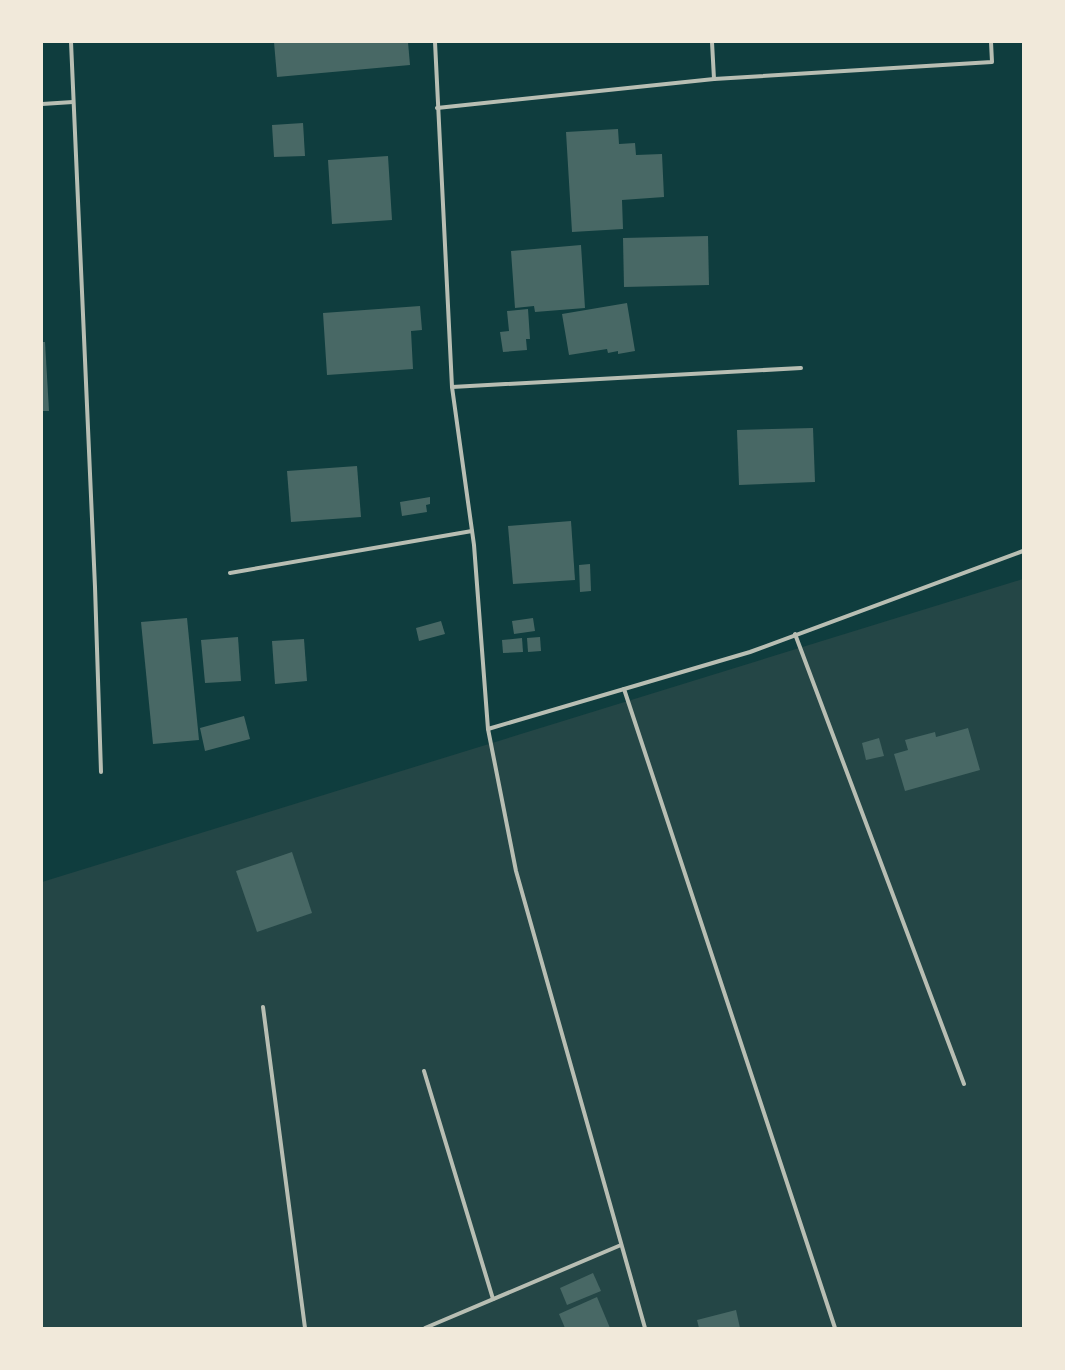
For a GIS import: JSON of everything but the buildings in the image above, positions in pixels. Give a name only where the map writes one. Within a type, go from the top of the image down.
[{"type":"street","points":[[71,42],[95,587],[101,772]]},
{"type":"street","points":[[435,42],[437,108],[452,387],[472,531],[488,729],[516,871],[645,1328]]},
{"type":"street","points":[[712,42],[714,79]]},
{"type":"street","points":[[437,108],[714,79],[992,62],[991,42]]},
{"type":"street","points":[[42,104],[73,102]]},
{"type":"street","points":[[452,387],[801,368]]},
{"type":"street","points":[[230,573],[472,531]]},
{"type":"street","points":[[488,729],[552,712],[624,688],[750,652],[795,634],[1023,551]]},
{"type":"street","points":[[795,634],[964,1084]]},
{"type":"street","points":[[624,688],[835,1328]]},
{"type":"street","points":[[263,1007],[305,1328]]},
{"type":"street","points":[[424,1071],[493,1299]]},
{"type":"street","points":[[425,1328],[621,1245]]},
{"type":"shaded area","points":[[1023,579],[1023,1328],[42,1328],[42,882]]}]
